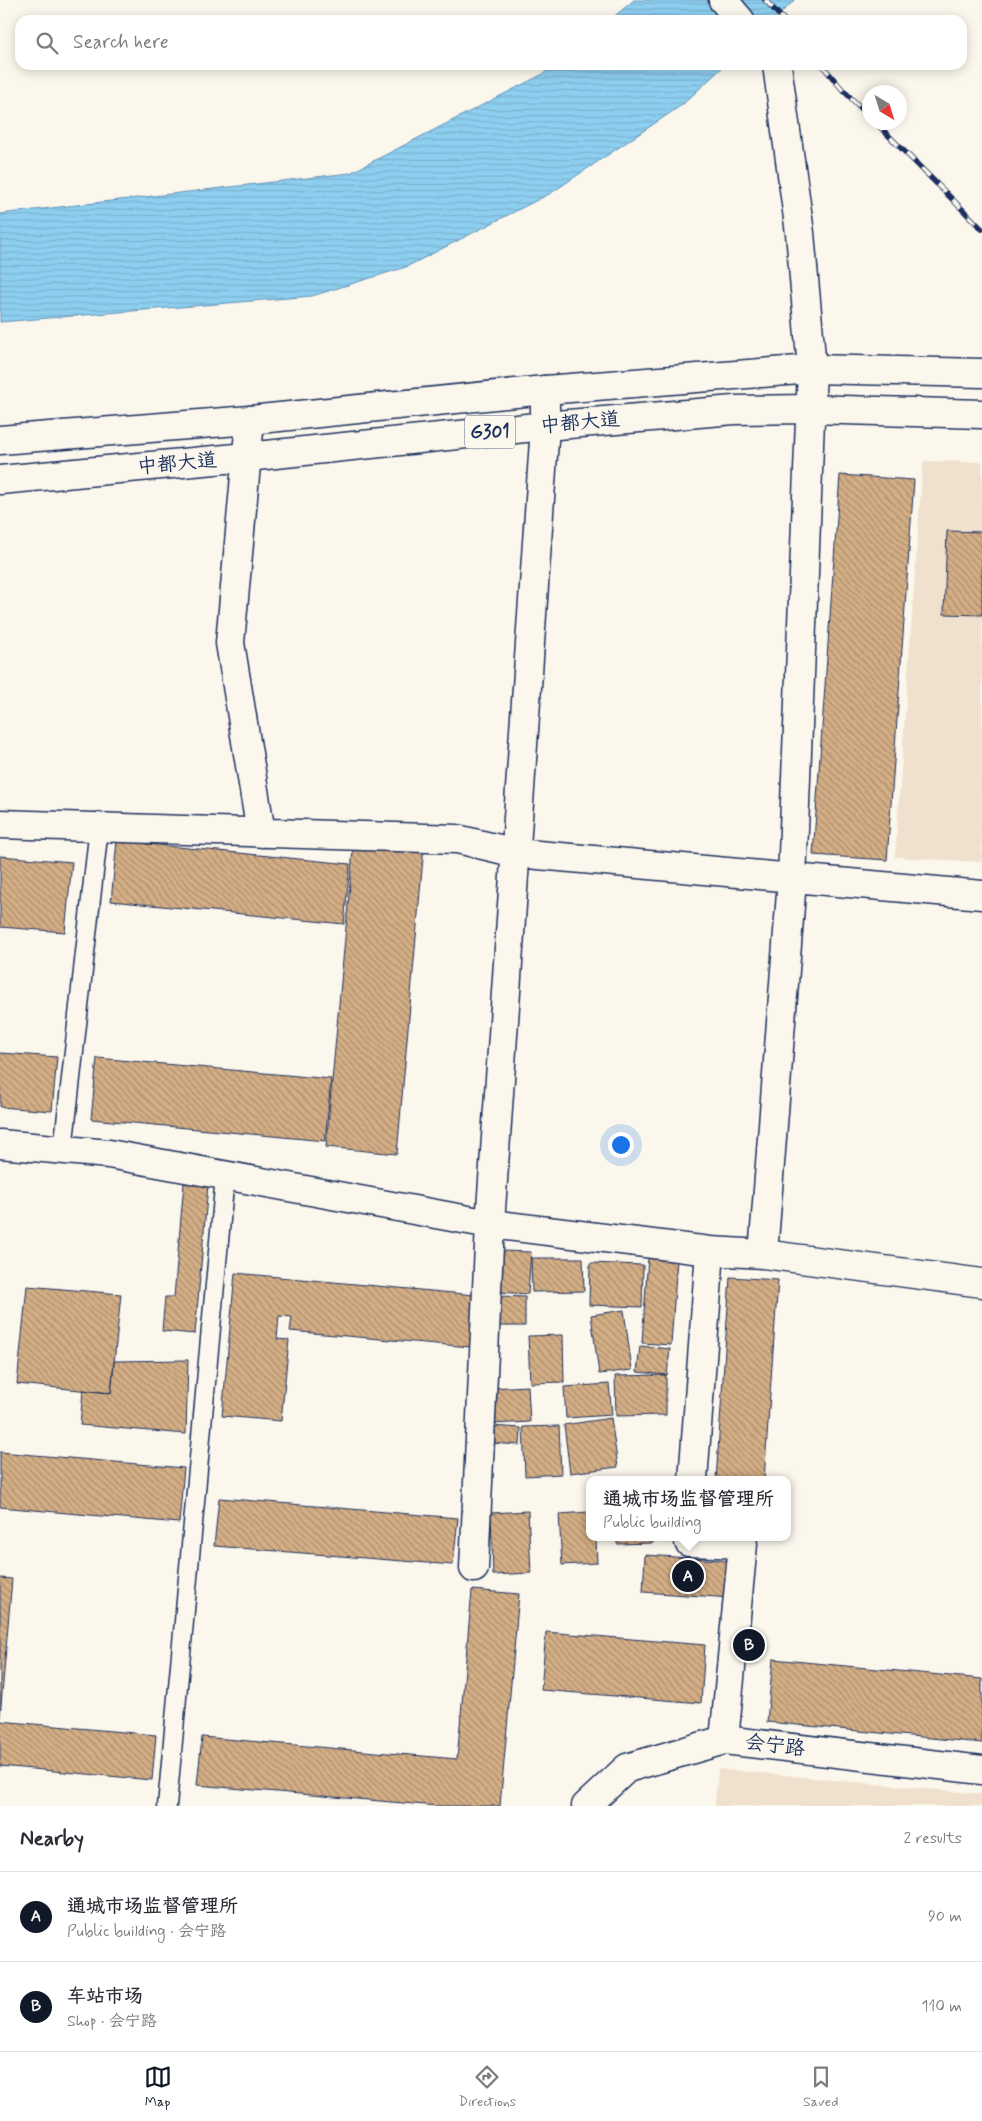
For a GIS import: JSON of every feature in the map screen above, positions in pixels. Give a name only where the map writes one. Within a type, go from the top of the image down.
[{"type":"main road","points":[[723,0],[736,15]]},
{"type":"main road","points":[[763,1254],[792,880],[812,369],[800,232],[778,70]]},
{"type":"main road","name":"中都大道","points":[[0,440],[250,420],[546,390],[812,369],[982,373]]},
{"type":"main road","points":[[474,1568],[490,1224],[546,390]]},
{"type":"main road","name":"中都大道","points":[[0,480],[247,458],[545,426],[734,410],[809,409],[982,414]]},
{"type":"main road","points":[[250,420],[230,643],[261,833]]},
{"type":"main road","points":[[0,824],[457,839],[516,853],[792,880],[982,895]]},
{"type":"main road","points":[[0,1144],[109,1154],[490,1224],[710,1251],[763,1254],[982,1283]]},
{"type":"main road","points":[[693,1476],[710,1251]]},
{"type":"main road","points":[[688,1541],[743,1544],[724,1740]]},
{"type":"main road","name":"会宁路","points":[[586,1806],[627,1768],[724,1740],[982,1770]]},
{"type":"lane","points":[[63,1150],[99,827]]},
{"type":"lane","points":[[167,1806],[225,1176]]},
{"type":"shaded area","points":[[923,461],[982,462],[982,862],[895,857]]},
{"type":"shaded area","points":[[718,1769],[982,1794],[982,1806],[715,1806]]},
{"type":"water","points":[[634,0],[795,0],[778,15],[616,15]]},
{"type":"water","points":[[548,70],[720,70],[682,105],[551,193],[406,267],[312,296],[0,322],[0,214],[350,173]]},
{"type":"building","points":[[840,475],[914,480],[887,860],[813,855]]},
{"type":"building","points":[[947,531],[982,532],[982,615],[944,614]]},
{"type":"building","points":[[354,839],[424,846],[397,1154],[326,1147]]},
{"type":"building","points":[[117,841],[350,864],[344,924],[111,901]]},
{"type":"building","points":[[0,856],[72,862],[65,932],[0,927]]},
{"type":"building","points":[[0,1053],[57,1057],[52,1111],[0,1107]]},
{"type":"building","points":[[97,1058],[331,1079],[325,1141],[91,1119]]},
{"type":"building","points":[[184,1183],[208,1185],[195,1334],[162,1331],[165,1297],[174,1297]]},
{"type":"building","points":[[501,1251],[531,1252],[528,1294],[498,1292]]},
{"type":"building","points":[[648,1257],[677,1259],[671,1345],[642,1343]]},
{"type":"building","points":[[531,1258],[583,1258],[584,1291],[532,1292]]},
{"type":"building","points":[[590,1263],[643,1265],[642,1307],[589,1305]]},
{"type":"building","points":[[235,1273],[475,1295],[470,1347],[290,1331],[292,1317],[279,1316],[277,1339],[289,1340],[281,1421],[222,1416]]},
{"type":"building","points":[[730,1277],[778,1280],[764,1476],[716,1476]]},
{"type":"building","points":[[27,1286],[121,1294],[111,1393],[17,1384]]},
{"type":"building","points":[[500,1296],[525,1297],[525,1326],[499,1326]]},
{"type":"building","points":[[624,1310],[632,1370],[599,1374],[591,1315]]},
{"type":"building","points":[[563,1335],[564,1382],[530,1383],[528,1336]]},
{"type":"building","points":[[640,1346],[670,1349],[667,1375],[637,1372]]},
{"type":"building","points":[[188,1360],[186,1434],[80,1425],[83,1390],[111,1393],[114,1361]]},
{"type":"building","points":[[666,1375],[666,1415],[616,1416],[615,1376]]},
{"type":"building","points":[[609,1384],[612,1415],[566,1418],[564,1387]]},
{"type":"building","points":[[528,1386],[530,1422],[492,1424],[491,1388]]},
{"type":"building","points":[[611,1418],[618,1467],[570,1473],[564,1425]]},
{"type":"building","points":[[491,1426],[521,1428],[520,1445],[490,1443]]},
{"type":"building","points":[[559,1426],[561,1474],[525,1476],[523,1427]]},
{"type":"building","points":[[0,1452],[184,1468],[179,1523],[0,1507]]},
{"type":"building","points":[[219,1498],[458,1518],[453,1565],[214,1546]]},
{"type":"building","points":[[528,1511],[531,1573],[493,1575],[491,1513]]},
{"type":"building","points":[[586,1512],[586,1541],[596,1541],[597,1563],[562,1565],[559,1514]]},
{"type":"building","points":[[617,1541],[653,1541],[653,1543],[617,1544]]},
{"type":"building","points":[[645,1555],[734,1561],[731,1598],[643,1592]]},
{"type":"building","points":[[0,1578],[12,1579],[0,1717]]},
{"type":"building","points":[[472,1590],[519,1594],[500,1806],[437,1806],[197,1785],[202,1737],[457,1759]]},
{"type":"building","points":[[546,1632],[705,1645],[701,1703],[541,1690]]},
{"type":"building","points":[[773,1659],[982,1679],[982,1743],[767,1722]]},
{"type":"building","points":[[0,1721],[156,1735],[152,1780],[0,1766]]},
{"type":"railway","points":[[765,0],[779,15]]},
{"type":"railway","points":[[826,70],[862,109]]},
{"type":"railway","points":[[883,130],[982,229]]},
{"type":"place","name":"通城市场监督管理所","points":[[688,1576]]},
{"type":"place","name":"车站市场","points":[[749,1645]]}]
